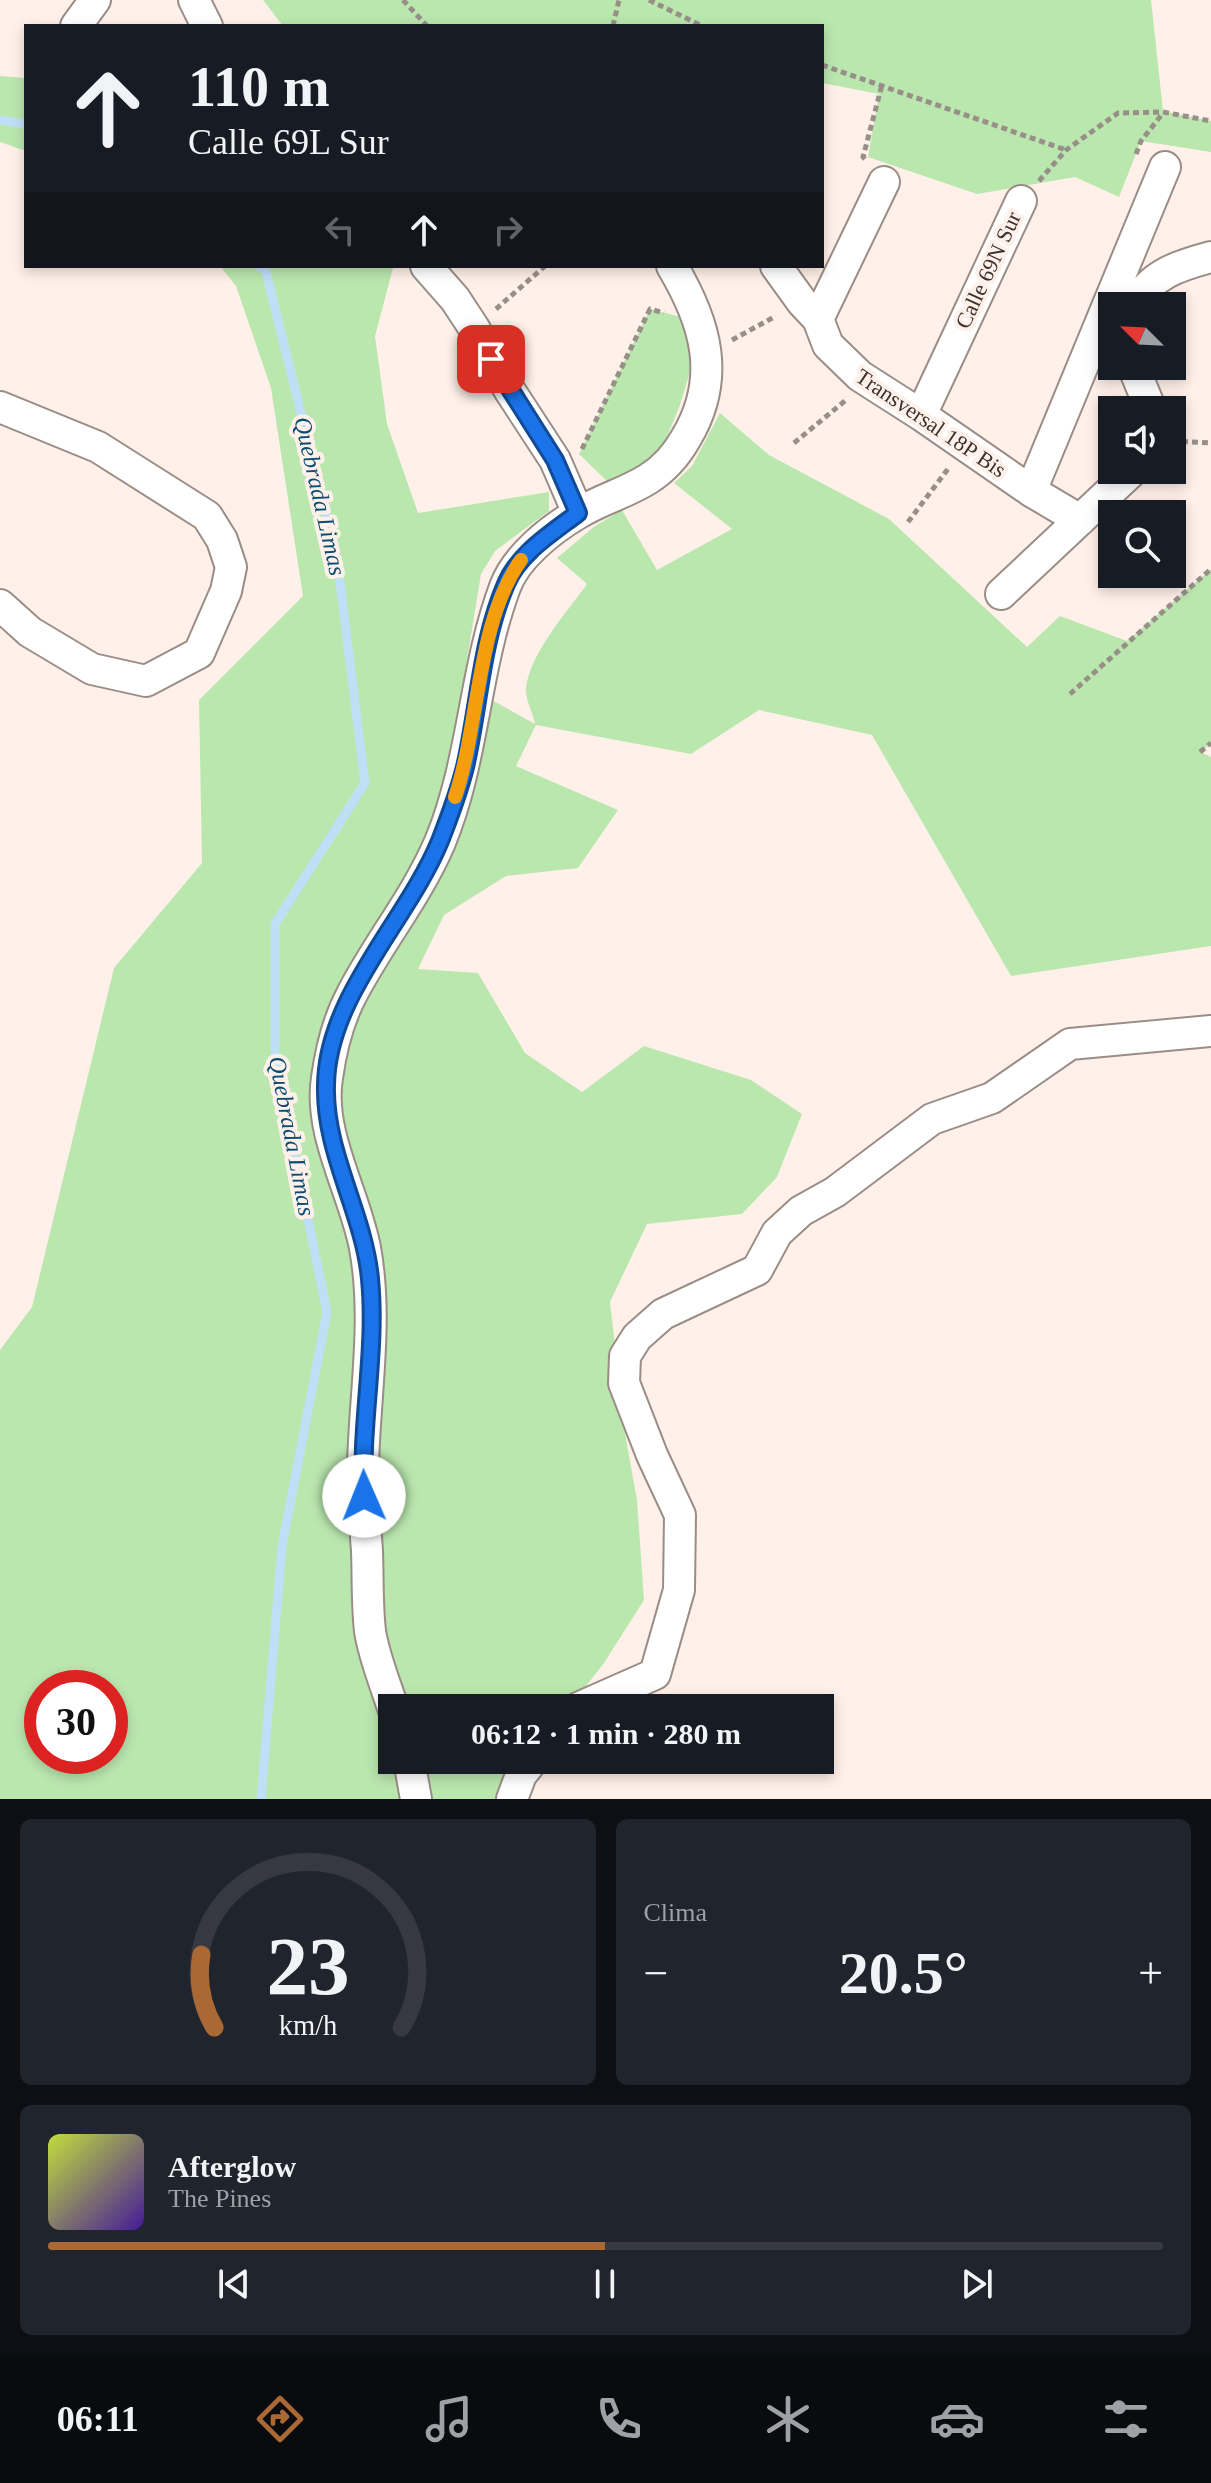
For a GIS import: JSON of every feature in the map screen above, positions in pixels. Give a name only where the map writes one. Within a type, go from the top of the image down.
[{"type":"street","points":[[77,24],[95,0]]},
{"type":"street","points":[[194,0],[206,24]]},
{"type":"street","points":[[1122,292],[1165,167]]},
{"type":"street","points":[[810,311],[884,182]]},
{"type":"street","name":"Calle 69N Sur","points":[[921,415],[1021,201]]},
{"type":"street","points":[[1145,292],[1169,269],[1211,257]]},
{"type":"street","points":[[428,268],[455,299],[474,328],[565,477],[578,513]]},
{"type":"street","points":[[389,1694],[371,1634],[362,1468],[370,1344],[370,1280],[364,1242],[329,1127],[325,1084],[335,1033],[351,995],[410,900],[440,842],[464,769],[486,649],[506,584],[522,559],[578,513],[654,476],[682,445],[701,407],[706,386],[707,354],[697,314],[673,268]]},
{"type":"street","name":"Transversal 18P Bis","points":[[778,268],[810,311],[828,345],[843,362],[1031,491],[1080,520]]},
{"type":"street","points":[[1031,491],[1098,361]]},
{"type":"street","points":[[0,407],[98,447],[207,516],[222,540],[231,567],[226,591],[199,653],[146,681],[92,669],[30,632],[0,605]]},
{"type":"street","points":[[1001,594],[1118,484]]},
{"type":"street","points":[[610,1694],[655,1674],[679,1590],[680,1515],[624,1383],[625,1356],[637,1337],[663,1314],[757,1270],[777,1233],[801,1211],[835,1192],[932,1119],[992,1098],[1070,1044],[1211,1031]]},
{"type":"street","points":[[412,1774],[416,1799]]},
{"type":"street","points":[[512,1799],[522,1774]]},
{"type":"path","points":[[403,0],[425,24]]},
{"type":"path","points":[[613,24],[619,0]]},
{"type":"path","points":[[649,0],[698,24]]},
{"type":"path","points":[[824,66],[1066,150]]},
{"type":"path","points":[[882,85],[863,157],[884,182]]},
{"type":"path","name":"Calle 69N Sur","points":[[1021,201],[1066,150],[1118,113],[1163,112],[1211,121]]},
{"type":"path","points":[[474,328],[543,268]]},
{"type":"path","points":[[565,477],[650,309]]},
{"type":"path","points":[[707,354],[810,311]]},
{"type":"path","points":[[794,443],[869,382]]},
{"type":"path","points":[[1186,442],[1211,443]]},
{"type":"path","points":[[908,522],[965,446]]},
{"type":"path","points":[[1070,694],[1211,569]]},
{"type":"path","points":[[1200,752],[1211,743]]},
{"type":"green space","points":[[263,0],[1151,0],[1163,111],[1211,121],[1211,152],[1141,141],[1119,197],[1075,177],[977,194],[868,157],[879,94],[824,83],[824,24],[281,24]]},
{"type":"green space","points":[[0,76],[24,78],[24,150],[0,142]]},
{"type":"green space","points":[[222,268],[393,268],[375,336],[387,424],[418,513],[549,492],[549,511],[495,551],[481,574],[463,684],[535,724],[526,692],[534,661],[550,633],[587,584],[557,558],[595,526],[622,510],[657,570],[732,529],[674,483],[692,466],[720,413],[769,455],[889,519],[1027,647],[1060,616],[1127,641],[1211,569],[1211,743],[1201,752],[1211,757],[1211,946],[1011,976],[872,735],[759,710],[691,754],[536,725],[516,766],[618,810],[578,868],[506,876],[444,915],[418,969],[478,973],[525,1053],[582,1092],[644,1046],[751,1080],[802,1114],[777,1177],[742,1214],[647,1224],[610,1302],[626,1439],[637,1500],[644,1600],[604,1663],[580,1694],[378,1694],[378,1774],[524,1774],[516,1799],[0,1799],[0,1350],[32,1307],[114,968],[202,863],[199,700],[303,596],[271,388],[236,286]]},
{"type":"green space","points":[[650,309],[685,318],[694,359],[664,444],[640,465],[609,483],[579,454]]},
{"type":"waterway","name":"Quebrada Limas","points":[[0,120],[24,124]]},
{"type":"waterway","name":"Quebrada Limas","points":[[261,268],[266,272],[337,558],[365,783],[275,924],[275,1058],[327,1312],[282,1546],[261,1799]]},
{"type":"slow traffic","points":[[455,797],[464,769],[486,649],[506,584],[521,560]]},
{"type":"route","points":[[364,1496],[362,1468],[370,1344],[370,1280],[364,1242],[329,1127],[325,1084],[335,1033],[351,995],[410,900],[440,842],[464,769],[486,649],[506,584],[533,548],[578,513],[565,477],[491,359]]}]
